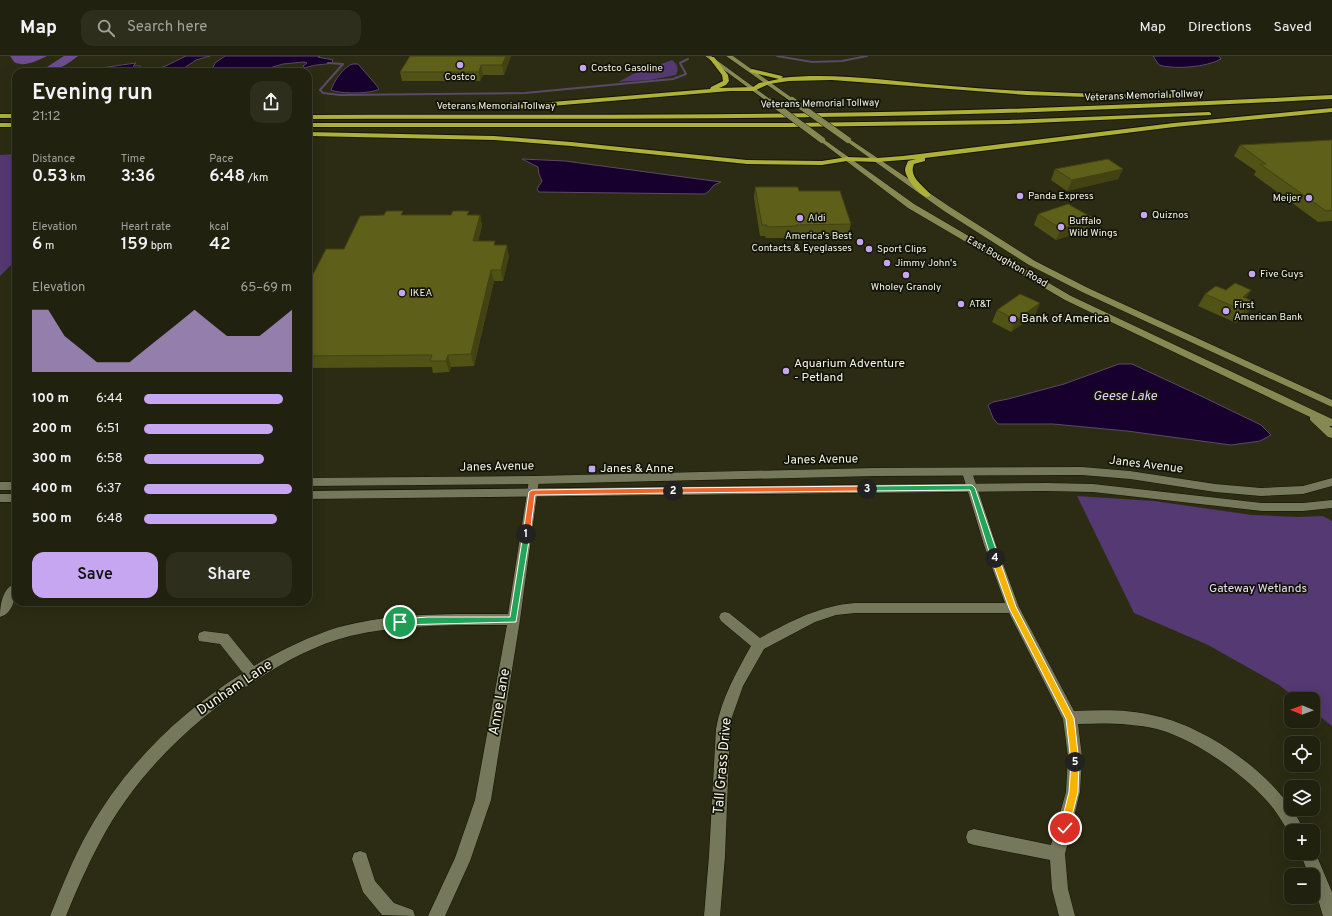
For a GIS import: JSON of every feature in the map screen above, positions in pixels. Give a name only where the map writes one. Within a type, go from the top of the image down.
[{"type":"highway","points":[[698,92],[721,86],[726,81],[725,75],[710,57]]},
{"type":"highway","points":[[752,71],[776,77],[858,80],[1074,96],[1180,96]]},
{"type":"highway","points":[[443,108],[515,107],[736,88],[754,89],[761,84],[768,82],[811,79]]},
{"type":"highway","points":[[1218,96],[1332,96]]},
{"type":"highway","name":"Veterans Memorial Tollway","points":[[312,117],[801,115],[997,111],[1229,103],[1332,96]]},
{"type":"highway","points":[[0,109],[12,109]]},
{"type":"highway","points":[[372,109],[411,109]]},
{"type":"highway","points":[[403,109],[765,112],[801,115]]},
{"type":"highway","points":[[312,133],[494,138],[571,144],[747,162],[822,163],[847,159],[877,160],[940,154],[1174,125],[1300,114],[1332,109]]},
{"type":"highway","name":"Veterans Memorial Tollway","points":[[312,125],[791,125],[1008,122],[1332,109]]},
{"type":"highway","points":[[0,116],[12,116]]},
{"type":"highway","points":[[0,125],[12,125]]},
{"type":"highway","points":[[312,133],[712,130],[760,129],[791,125]]},
{"type":"highway","points":[[0,133],[11,133]]},
{"type":"highway","points":[[927,195],[909,175],[909,166],[916,160],[940,154]]},
{"type":"main road","name":"East Boughton Road","points":[[729,56],[927,195],[994,240],[1039,267],[1085,290],[1332,404]]},
{"type":"main road","name":"East Boughton Road","points":[[710,57],[911,206],[1068,298],[1332,423]]},
{"type":"main road","points":[[1303,409],[1332,434]]},
{"type":"street","name":"Janes Avenue","points":[[312,495],[875,472],[1082,471],[1130,475],[1215,488],[1261,492],[1303,490],[1332,482]]},
{"type":"street","points":[[967,472],[1013,608],[1070,718],[1076,757],[1073,792],[1057,854],[1060,889],[1067,916]]},
{"type":"street","name":"Janes Avenue","points":[[312,482],[533,486],[1094,488],[1262,507],[1303,507],[1332,504]]},
{"type":"street","points":[[0,486],[12,486]]},
{"type":"street","name":"Anne Lane","points":[[436,916],[462,861],[484,800],[514,620],[533,486]]},
{"type":"street","points":[[0,498],[12,498]]},
{"type":"street","points":[[0,612],[12,594]]},
{"type":"street","points":[[725,617],[759,645],[791,627],[836,610],[866,607],[1013,608]]},
{"type":"street","name":"Dunham Lane","points":[[58,916],[79,865],[101,826],[148,761],[173,733],[202,709],[252,674],[301,648],[350,630],[400,622],[428,620],[514,620]]},
{"type":"street","points":[[204,636],[223,638],[252,674]]},
{"type":"street","name":"Tall Grass Drive","points":[[712,916],[717,856],[723,729],[725,717],[737,684],[759,645]]},
{"type":"street","points":[[1070,718],[1106,717],[1142,719],[1171,728],[1209,744],[1247,773],[1277,801],[1292,824]]},
{"type":"street","points":[[974,837],[1057,854]]},
{"type":"street","points":[[360,859],[369,886],[388,909],[407,916]]},
{"type":"street","points":[[1311,860],[1321,883],[1331,916]]},
{"type":"green space","points":[[672,60],[677,67],[676,75],[650,80],[618,82],[633,74]]},
{"type":"green space","points":[[12,154],[12,264],[0,276],[0,155]]},
{"type":"green space","name":"Gateway Wetlands","points":[[1077,496],[1154,501],[1252,515],[1298,517],[1323,516],[1332,521],[1332,726],[1320,717],[1320,692],[1288,692],[1279,685],[1208,645],[1134,613]]},
{"type":"shaded area","points":[[10,56],[47,56],[32,62],[20,64],[13,61]]},
{"type":"shaded area","points":[[64,56],[78,56],[58,68],[44,68]]},
{"type":"water","points":[[186,56],[210,56],[196,60],[184,68],[160,68]]},
{"type":"water","points":[[225,56],[320,56],[318,57],[333,60],[332,63],[305,68],[303,66],[307,63],[304,62],[283,64],[270,68],[213,68],[215,63]]},
{"type":"water","points":[[1153,56],[1219,56],[1221,59],[1199,66],[1166,67],[1159,65]]},
{"type":"water","points":[[136,63],[133,66],[140,66],[142,68],[101,68]]},
{"type":"water","points":[[353,64],[358,64],[379,89],[370,92],[355,93],[331,90],[334,82],[340,74]]},
{"type":"water","points":[[522,159],[565,161],[721,182],[714,185],[705,194],[539,192],[537,189],[542,181],[538,167]]},
{"type":"water","name":"Geese Lake","points":[[1119,364],[1132,364],[1201,396],[1261,425],[1271,435],[1260,441],[1231,445],[1127,431],[1053,424],[998,424],[993,418],[988,405],[993,402],[1064,384]]},
{"type":"building","points":[[410,56],[506,56],[502,65],[481,65],[479,72],[400,72]]},
{"type":"building","name":"Meijer","points":[[1332,140],[1332,210],[1326,211],[1260,164],[1266,164],[1240,145]]},
{"type":"building","points":[[1108,159],[1123,169],[1072,180],[1055,169]]},
{"type":"building","name":"Aldi","points":[[755,187],[798,187],[799,191],[840,191],[851,224],[767,227],[767,225],[762,225]]},
{"type":"building","points":[[1068,204],[1093,218],[1061,229],[1038,214]]},
{"type":"building","name":"IKEA","points":[[386,211],[403,211],[401,215],[451,215],[453,211],[469,211],[467,215],[480,215],[473,241],[495,241],[494,245],[507,245],[501,270],[491,270],[471,354],[448,355],[446,361],[430,361],[432,355],[312,356],[312,276],[326,249],[344,249],[360,216],[384,215]]},
{"type":"building","points":[[1235,283],[1251,290],[1243,297],[1255,302],[1244,311],[1205,294],[1216,286],[1226,290]]},
{"type":"building","points":[[1020,294],[1040,303],[1016,320],[997,310]]},
{"type":"waterway","points":[[777,56],[812,62],[842,61],[867,56]]},
{"type":"waterway","points":[[328,63],[343,64],[320,90],[323,93],[340,95],[525,93],[673,79],[686,74],[680,63],[688,59]]},
{"type":"place","name":"Costco","points":[[460,65]]},
{"type":"place","name":"Costco Gasoline","points":[[583,68]]},
{"type":"place","name":"Panda Express","points":[[1020,196]]},
{"type":"place","name":"Meijer","points":[[1309,198]]},
{"type":"place","name":"Quiznos","points":[[1144,215]]},
{"type":"place","name":"Aldi","points":[[800,218]]},
{"type":"place","name":"Buffalo Wild Wings","points":[[1061,227]]},
{"type":"place","name":"America's Best Contacts & Eyeglasses","points":[[860,242]]},
{"type":"place","name":"Sport Clips","points":[[869,249]]},
{"type":"place","name":"Jimmy John's","points":[[887,263]]},
{"type":"place","name":"Five Guys","points":[[1252,274]]},
{"type":"place","name":"Wholey Granoly","points":[[906,275]]},
{"type":"place","name":"IKEA","points":[[402,293]]},
{"type":"place","name":"AT&T","points":[[961,304]]},
{"type":"place","name":"First American Bank","points":[[1226,311]]},
{"type":"place","name":"Bank of America","points":[[1013,319]]},
{"type":"place","name":"Aquarium Adventure - Petland","points":[[786,371]]},
{"type":"place","name":"Janes & Anne","points":[[592,469]]},
{"type":"route","points":[[400,622],[428,620],[514,620],[532,492],[972,488],[990,545],[1013,608],[1070,718],[1076,757],[1073,792],[1065,828]]}]
